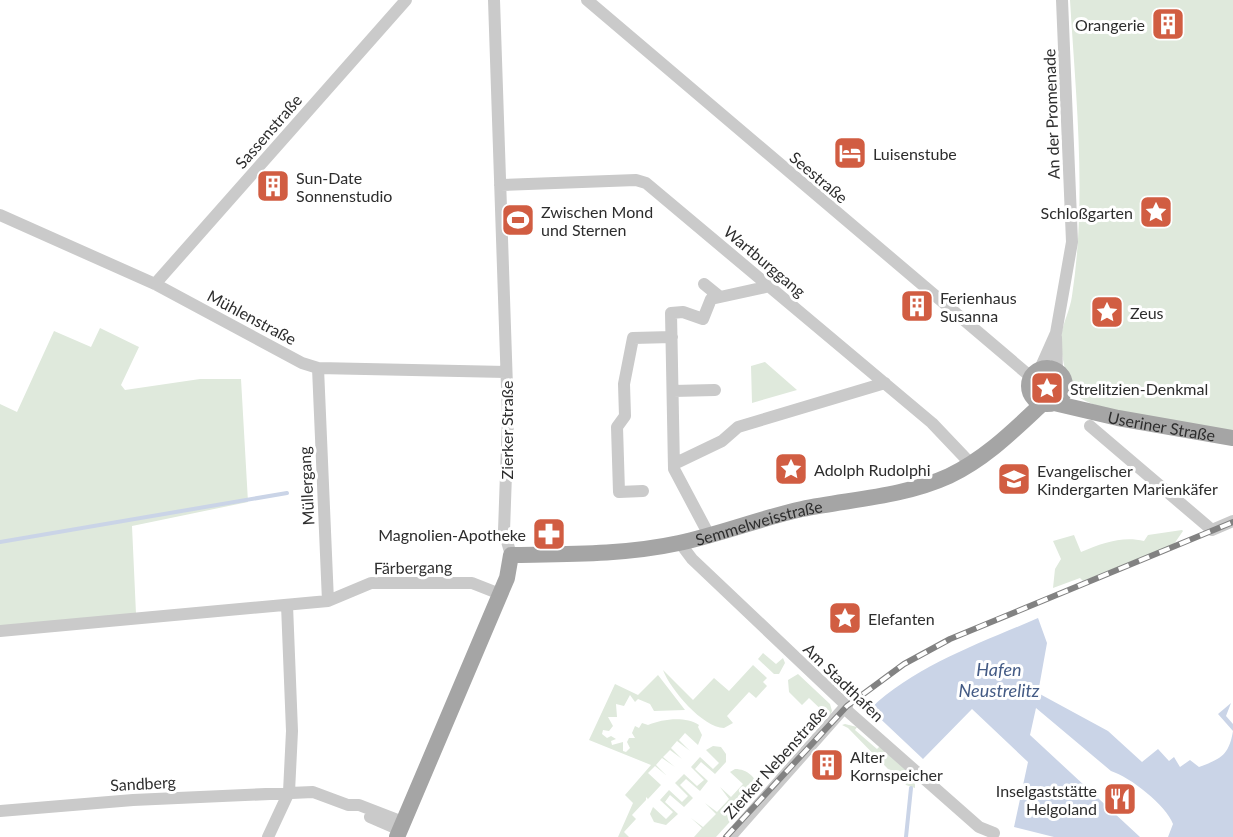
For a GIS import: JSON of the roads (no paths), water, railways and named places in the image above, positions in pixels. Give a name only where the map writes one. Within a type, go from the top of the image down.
[{"type":"main road","points":[[1039,377],[1063,378],[1053,400],[1034,398],[1039,377]]},
{"type":"main road","name":"Semmelweisstraße","points":[[997,446],[1018,419],[1039,377]]},
{"type":"main road","name":"Semmelweisstraße","points":[[511,555],[616,552],[680,543],[794,511],[912,489],[950,475],[971,464],[997,446],[1053,400]]},
{"type":"main road","name":"Useriner Straße","points":[[1053,400],[1089,418],[1233,438]]},
{"type":"main road","name":"Zierker Straße","points":[[400,830],[494,590],[507,578],[511,555]]},
{"type":"street","name":"Sassenstraße","points":[[155,284],[406,0]]},
{"type":"street","name":"Zierker Straße","points":[[494,0],[508,417],[504,531],[511,555]]},
{"type":"street","name":"Seestraße","points":[[587,0],[1039,377]]},
{"type":"street","name":"An der Promenade","points":[[1039,377],[1056,333],[1072,242],[1062,0]]},
{"type":"street","name":"Wartburggang","points":[[500,185],[636,180],[646,183],[932,423],[971,464]]},
{"type":"street","name":"Mühlenstraße","points":[[0,215],[155,284],[302,363],[318,368],[506,372]]},
{"type":"street","points":[[704,284],[720,297]]},
{"type":"street","points":[[709,535],[674,469],[672,312],[683,312],[703,319],[711,298],[770,286]]},
{"type":"street","points":[[643,491],[620,492],[617,427],[625,416],[624,384],[633,338],[672,337]]},
{"type":"street","name":"Müllergang","points":[[318,368],[328,601]]},
{"type":"street","points":[[674,464],[718,444],[741,426],[885,383]]},
{"type":"street","points":[[673,391],[715,390]]},
{"type":"street","points":[[1089,418],[1212,530],[1233,521]]},
{"type":"street","name":"Am Stadthafen","points":[[680,543],[692,559],[847,706],[844,708],[979,827],[994,833]]},
{"type":"street","name":"Färbergang","points":[[328,601],[371,583],[471,583],[494,590]]},
{"type":"street","points":[[0,631],[328,601]]},
{"type":"street","points":[[268,837],[289,792],[292,731],[287,605]]},
{"type":"street","name":"Zierker Nebenstraße","points":[[730,837],[844,708]]},
{"type":"street","name":"Sandberg","points":[[0,811],[133,800],[313,792],[348,805],[356,812],[400,830]]},
{"type":"water","name":"Hafen Neustrelitz","points":[[1038,618],[1047,643],[1038,693],[1108,731],[1142,762],[1158,749],[1169,761],[1174,757],[1180,767],[1190,760],[1199,767],[1223,755],[1229,746],[1233,731],[1233,837],[1168,837],[1173,824],[1155,800],[1128,779],[1111,771],[1036,708],[1030,735],[1140,837],[1054,837],[1014,827],[1028,762],[972,709],[923,759],[870,709],[888,693],[928,667]]},
{"type":"water","points":[[1231,703],[1226,716],[1233,724],[1233,731],[1218,714]]},
{"type":"waterway","points":[[0,542],[287,493]]},
{"type":"waterway","points":[[906,837],[911,788]]},
{"type":"railway","points":[[726,837],[847,706],[904,664],[950,639],[1233,522]]},
{"type":"place","name":"Orangerie","points":[[1168,24]]},
{"type":"place","name":"Luisenstube","points":[[850,153]]},
{"type":"place","name":"Sun-Date Sonnenstudio","points":[[273,186]]},
{"type":"place","name":"Schloßgarten","points":[[1156,212]]},
{"type":"place","name":"Zwischen Mond und Sternen","points":[[518,220]]},
{"type":"place","name":"Ferienhaus Susanna","points":[[917,306]]},
{"type":"place","name":"Zeus","points":[[1107,312]]},
{"type":"place","name":"Strelitzien-Denkmal","points":[[1047,388]]},
{"type":"place","name":"Adolph Rudolphi","points":[[791,469]]},
{"type":"place","name":"Evangelischer Kindergarten Marienkäfer","points":[[1014,479]]},
{"type":"place","name":"Magnolien-Apotheke","points":[[549,534]]},
{"type":"place","name":"Elefanten","points":[[845,618]]},
{"type":"place","name":"Alter Kornspeicher","points":[[827,765]]},
{"type":"place","name":"Inselgaststätte Helgoland","points":[[1120,799]]}]
